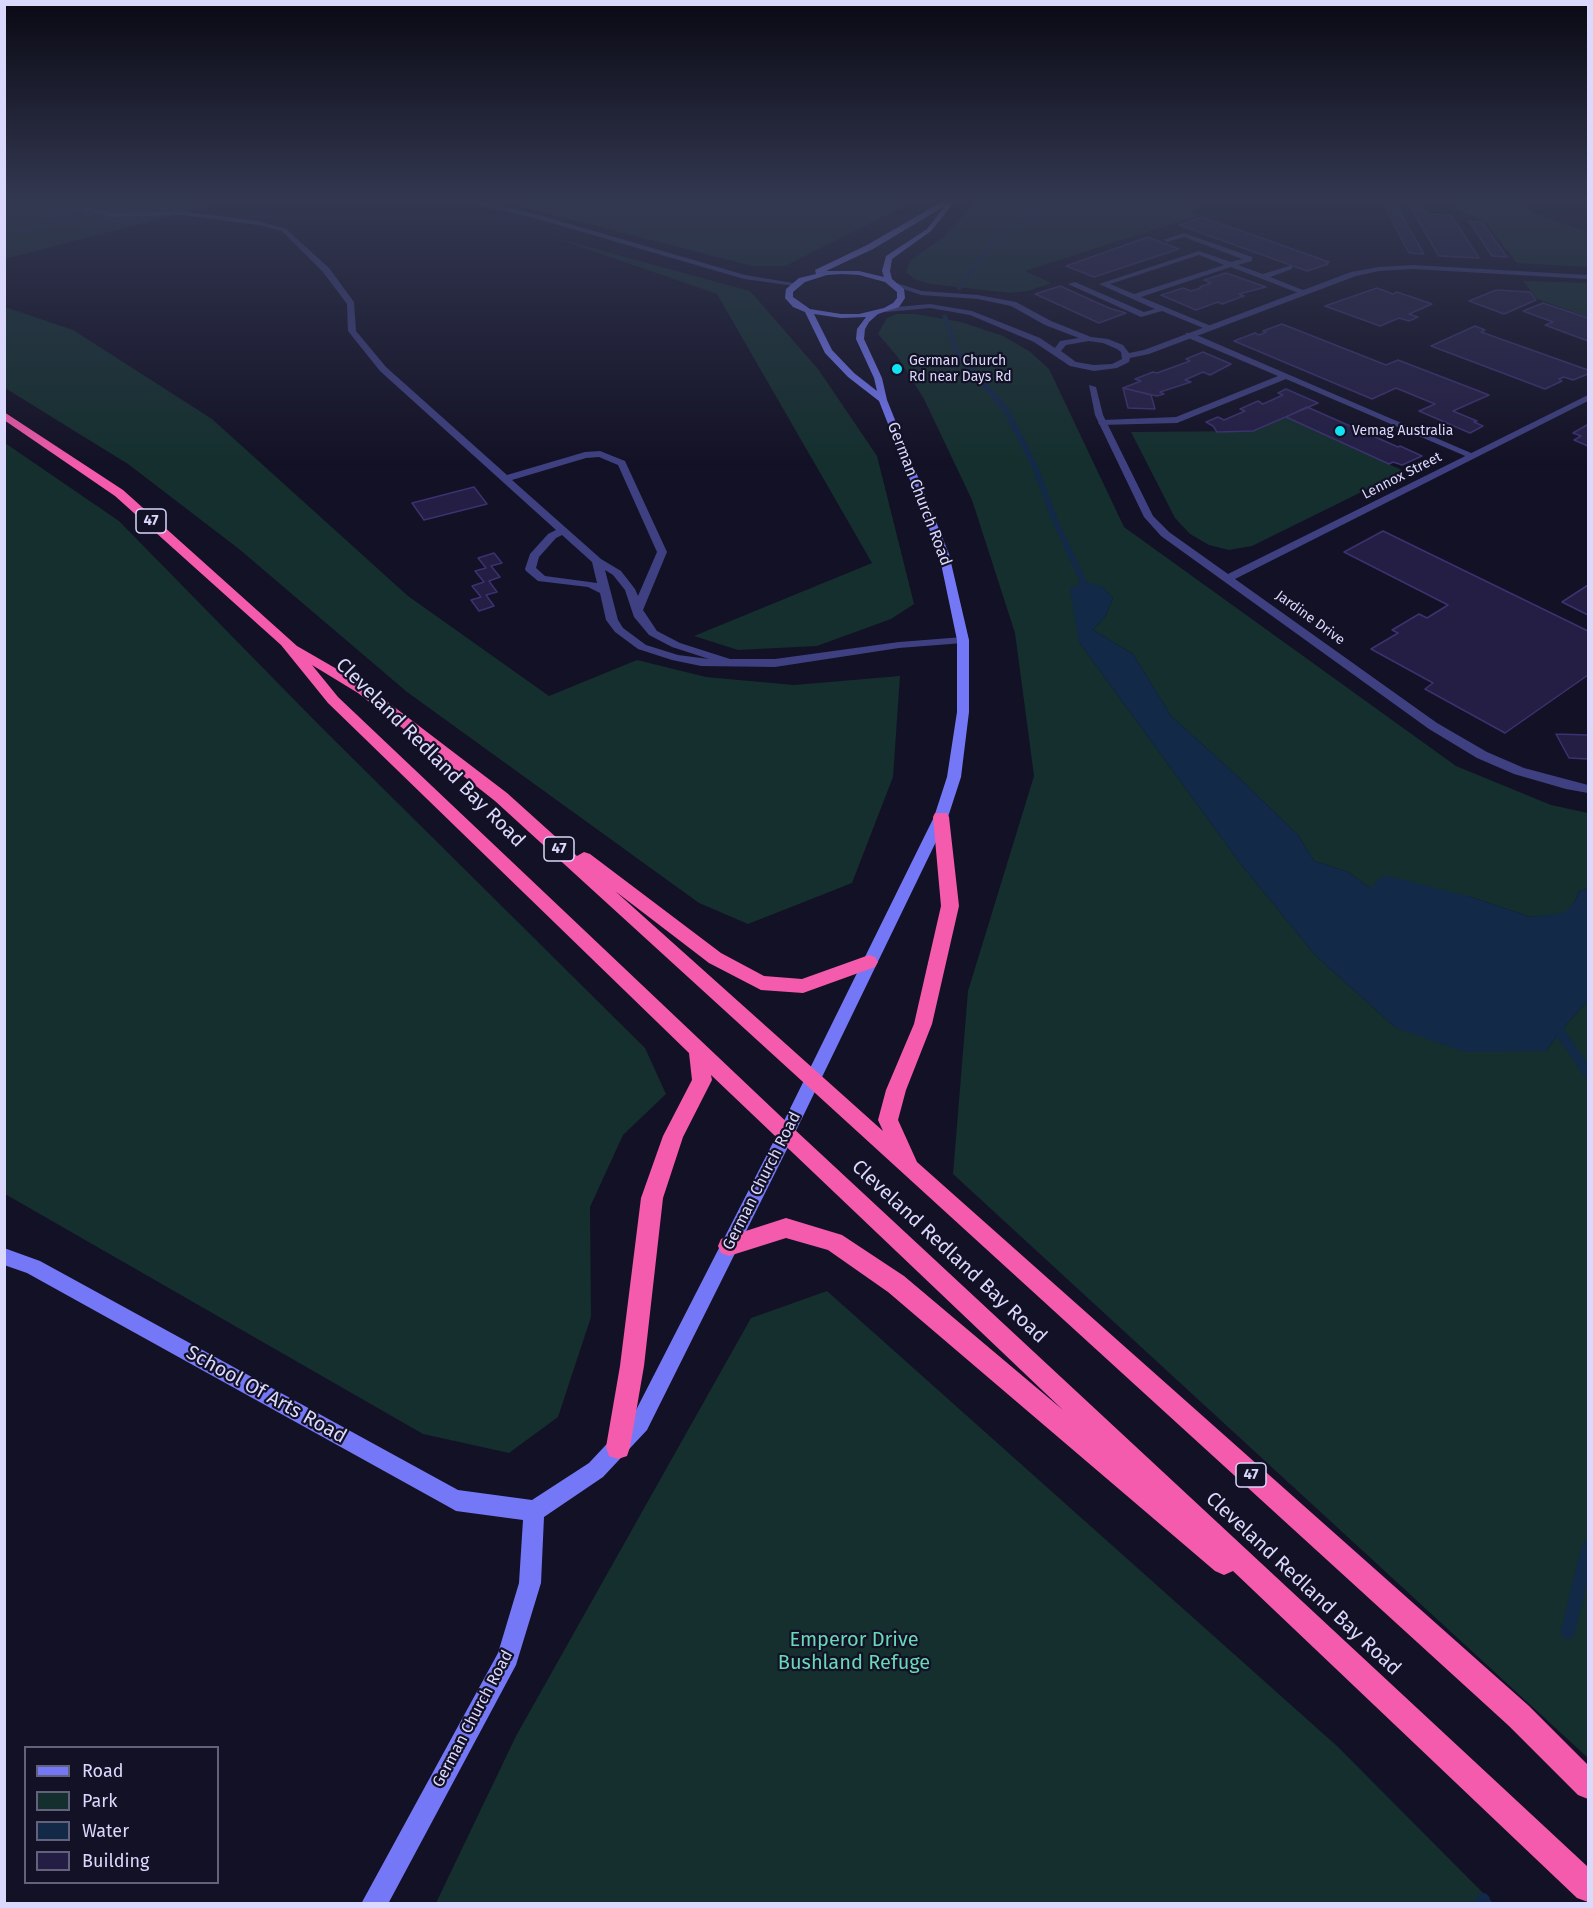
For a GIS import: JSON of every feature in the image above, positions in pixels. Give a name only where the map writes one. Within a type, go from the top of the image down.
[{"type":"highway","name":"Cleveland Redland Bay Road","points":[[4,415],[119,493],[286,642],[333,700],[698,1050],[1396,1709],[1588,1887]]},
{"type":"highway","name":"Cleveland Redland Bay Road","points":[[286,642],[363,690],[501,796],[812,1080],[1519,1716],[1588,1785]]},
{"type":"highway","points":[[501,796],[715,958],[761,983],[803,986],[869,962]]},
{"type":"highway","points":[[911,1169],[888,1120],[896,1090],[923,1024],[950,906],[941,817]]},
{"type":"highway","points":[[618,1447],[632,1366],[652,1198],[673,1136],[702,1080],[698,1050]]},
{"type":"highway","points":[[729,1246],[786,1228],[834,1242],[896,1284],[1396,1709]]},
{"type":"street","points":[[340,289],[351,304],[352,331],[383,369],[597,561],[611,568],[630,589],[646,626],[664,640],[728,662]]},
{"type":"street","points":[[791,289],[789,298],[796,305],[808,311],[841,316],[914,306],[945,307],[972,312],[1037,340],[1073,364],[1105,368],[1121,363],[1127,356],[1146,352],[1312,289]]},
{"type":"street","points":[[886,310],[902,298],[899,289]]},
{"type":"street","points":[[909,289],[921,293],[993,299],[1013,304],[1048,323],[1089,339],[1112,343],[1171,342]]},
{"type":"street","points":[[1084,289],[1144,315],[1161,309]]},
{"type":"street","points":[[1134,297],[1158,289]]},
{"type":"street","points":[[1296,289],[1304,292]]},
{"type":"street","points":[[1098,295],[1116,290],[1208,328]]},
{"type":"street","points":[[808,311],[828,351],[851,375],[883,399]]},
{"type":"street","name":"German Church Road","points":[[374,1904],[508,1656],[530,1583],[534,1511],[596,1470],[639,1423],[786,1134],[941,817],[954,777],[963,711],[963,640],[944,554],[883,399],[878,378],[860,339],[861,328],[876,313]]},
{"type":"street","points":[[1000,323],[1025,319],[1033,314]]},
{"type":"street","points":[[1190,335],[1473,456]]},
{"type":"street","points":[[1059,355],[1057,351],[1063,343],[1089,339]]},
{"type":"street","points":[[1112,343],[1125,351],[1127,356]]},
{"type":"street","name":"Jardine Drive","points":[[1073,364],[1086,382],[1103,423],[1149,517],[1165,534],[1433,726],[1482,755],[1519,771],[1588,789]]},
{"type":"street","points":[[1086,382],[1101,377],[1105,368]]},
{"type":"street","points":[[1103,423],[1177,420],[1286,376]]},
{"type":"street","name":"Lennox Street","points":[[1228,578],[1588,398]]},
{"type":"street","points":[[504,479],[585,455],[600,454],[622,463],[662,552],[638,610]]},
{"type":"street","points":[[563,530],[552,536],[534,556],[530,569],[542,579],[591,584],[604,591]]},
{"type":"street","points":[[597,561],[612,620],[619,630],[636,644],[676,658],[701,662],[775,663],[899,645],[963,640]]},
{"type":"street","name":"School Of Arts Road","points":[[4,1256],[33,1268],[456,1500],[534,1511]]},
{"type":"green space","points":[[703,289],[750,291],[818,369],[877,456],[914,604],[891,619],[817,646],[738,650],[694,636],[872,563],[717,294]]},
{"type":"green space","points":[[975,289],[1034,289],[1010,293]]},
{"type":"green space","points":[[1529,289],[1588,289],[1588,317],[1537,299]]},
{"type":"green space","points":[[5,307],[73,330],[212,419],[408,596],[549,696],[637,660],[706,677],[794,685],[900,676],[893,777],[852,883],[748,924],[699,903],[407,692],[239,549],[128,464],[5,388]]},
{"type":"green space","points":[[896,314],[915,314],[961,322],[1003,336],[1029,351],[1049,369],[1124,527],[1456,766],[1551,805],[1588,813],[1588,889],[1579,891],[1574,903],[1565,914],[1530,917],[1471,897],[1370,888],[1348,872],[1314,861],[1298,835],[1171,716],[1133,654],[1093,630],[1106,615],[1113,598],[1101,586],[1079,642],[1240,863],[1316,956],[1396,1028],[1546,1051],[1588,1000],[1588,1758],[953,1174],[968,991],[1034,776],[1015,633],[972,500],[924,399],[897,356],[878,334],[887,318]]},
{"type":"green space","points":[[1286,417],[1404,471],[1252,546],[1229,550],[1209,545],[1190,534],[1175,518],[1131,432],[1253,431]]},
{"type":"green space","points":[[5,443],[119,521],[320,726],[645,1048],[666,1094],[623,1135],[590,1207],[591,1317],[558,1417],[509,1453],[423,1434],[5,1194]]},
{"type":"green space","name":"Emperor Drive Bushland Refuge","points":[[827,1291],[1337,1746],[1493,1903],[436,1903],[516,1736],[751,1318]]},
{"type":"water","points":[[1083,581],[1101,586],[1113,598],[1106,615],[1093,630],[1133,654],[1171,716],[1298,835],[1314,861],[1348,872],[1370,888],[1384,875],[1471,897],[1530,917],[1564,913],[1574,903],[1579,891],[1588,889],[1588,1000],[1546,1051],[1465,1052],[1396,1028],[1316,956],[1240,863],[1079,642],[1070,589]]},
{"type":"building","points":[[1050,289],[1067,289],[1126,313],[1099,323],[1035,294]]},
{"type":"building","points":[[1180,289],[1191,291],[1258,289],[1239,294],[1244,296],[1222,304],[1218,302],[1196,310],[1161,295]]},
{"type":"building","points":[[1374,289],[1393,294],[1397,292],[1432,304],[1409,314],[1418,317],[1409,321],[1399,318],[1380,326],[1325,306]]},
{"type":"building","points":[[1496,290],[1530,292],[1536,300],[1504,314],[1469,301]]},
{"type":"building","points":[[1543,303],[1588,318],[1588,341],[1545,325],[1553,322],[1523,311]]},
{"type":"building","points":[[1282,324],[1386,365],[1398,360],[1489,395],[1453,411],[1483,426],[1470,433],[1419,411],[1435,404],[1396,388],[1372,399],[1234,341],[1255,333],[1259,335],[1266,332],[1263,331]]},
{"type":"building","points":[[1475,326],[1485,330],[1481,332],[1588,370],[1588,374],[1573,380],[1564,377],[1559,379],[1562,381],[1545,389],[1431,346]]},
{"type":"building","points":[[1203,352],[1231,364],[1210,375],[1203,372],[1185,380],[1191,382],[1160,392],[1164,394],[1157,396],[1123,388],[1141,381],[1135,379],[1190,361],[1186,359]]},
{"type":"building","points":[[1123,388],[1151,395],[1155,409],[1128,408]]},
{"type":"building","points":[[1286,389],[1318,403],[1253,431],[1217,432],[1206,422],[1218,417],[1224,420],[1245,411],[1240,409],[1258,401],[1263,404],[1283,395],[1278,393]]},
{"type":"building","name":"Vemag Australia","points":[[1307,407],[1422,456],[1402,465],[1393,462],[1389,464],[1286,417]]},
{"type":"building","points":[[1587,425],[1588,446],[1574,440],[1581,436],[1573,433]]},
{"type":"building","points":[[474,487],[487,504],[424,520],[412,503]]},
{"type":"building","points":[[1383,531],[1588,631],[1588,675],[1505,733],[1425,689],[1433,683],[1371,649],[1398,633],[1392,630],[1419,614],[1427,618],[1448,605],[1344,552]]},
{"type":"building","points":[[494,553],[502,563],[491,566],[500,577],[489,581],[497,592],[486,595],[494,606],[479,611],[471,600],[481,597],[472,586],[484,582],[475,571],[486,568],[478,558]]},
{"type":"building","points":[[1588,585],[1588,615],[1562,602]]},
{"type":"building","points":[[1556,734],[1588,735],[1588,759],[1569,758]]},
{"type":"waterway","points":[[945,317],[956,351],[985,386]]},
{"type":"waterway","points":[[984,384],[1006,410],[1035,467],[1056,523],[1083,581],[1084,592]]},
{"type":"waterway","points":[[1549,1026],[1560,1032],[1588,1073]]},
{"type":"waterway","points":[[1568,1632],[1588,1548]]},
{"type":"waterway","points":[[1481,1904],[1483,1900]]},
{"type":"place","name":"German Church Rd near Days Rd","points":[[897,369]]},
{"type":"place","name":"Vemag Australia","points":[[1340,431]]}]
